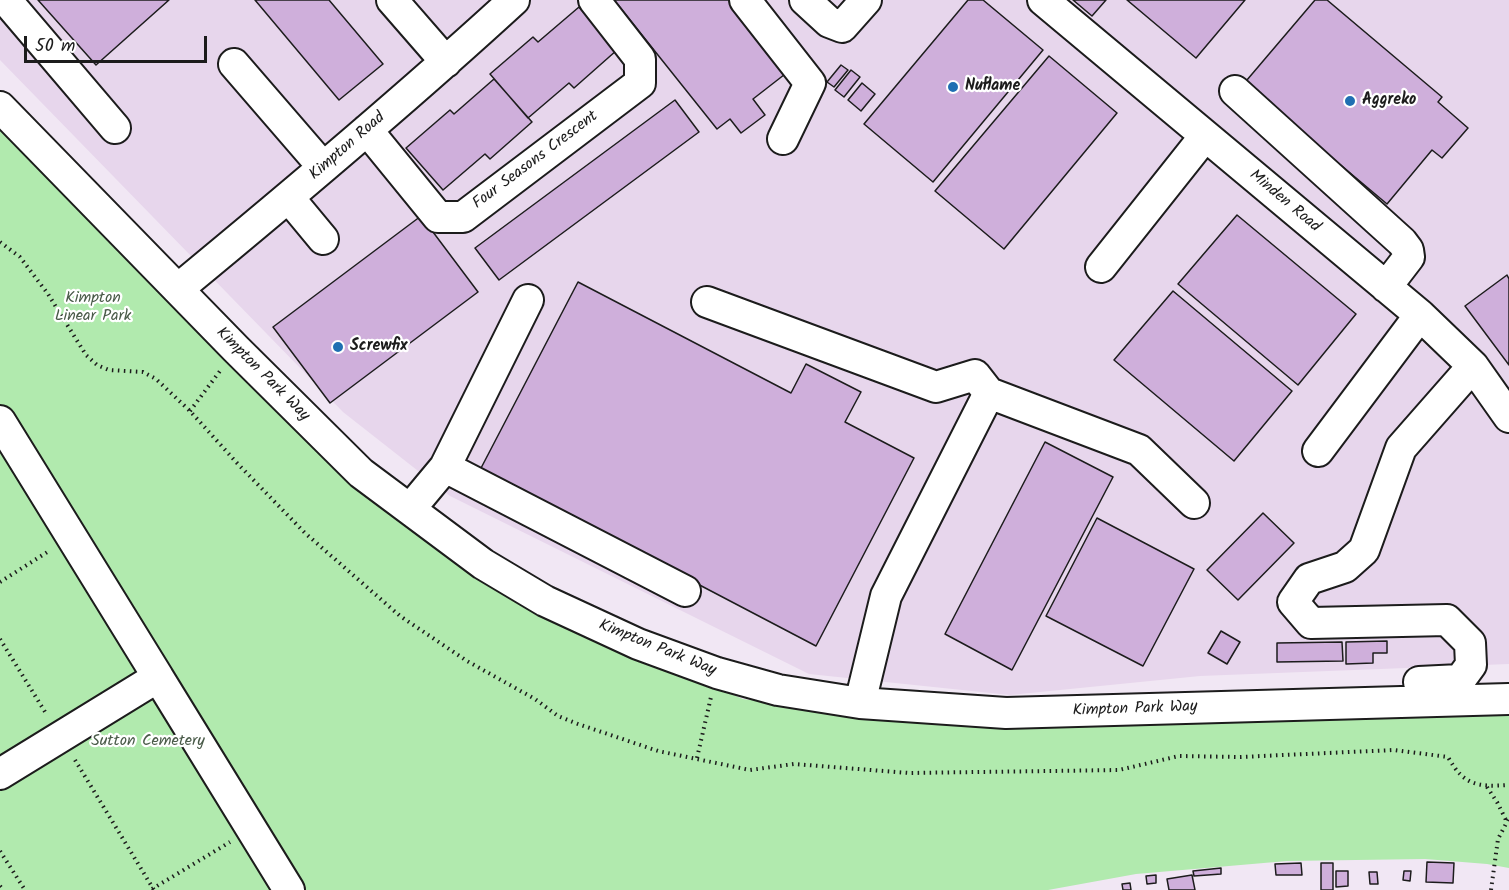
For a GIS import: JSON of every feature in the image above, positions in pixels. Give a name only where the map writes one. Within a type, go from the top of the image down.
[{"type":"street","points":[[6,0],[115,128]]},
{"type":"street","points":[[392,0],[446,62]]},
{"type":"street","name":"Kimpton Road","points":[[178,290],[289,198],[514,0]]},
{"type":"street","name":"Four Seasons Crescent","points":[[367,130],[438,217],[463,217],[640,83],[640,59],[594,0]]},
{"type":"street","points":[[745,0],[810,82],[783,139]]},
{"type":"street","points":[[805,0],[829,21],[842,27],[866,0]]},
{"type":"street","name":"Minden Road","points":[[1043,0],[1419,315],[1473,366],[1509,417]]},
{"type":"street","points":[[234,64],[323,168]]},
{"type":"street","points":[[1235,92],[1402,242],[1408,250],[1409,257],[1386,287]]},
{"type":"street","name":"Kimpton Park Way","points":[[0,107],[236,349],[361,473],[483,564],[545,601],[638,644],[717,673],[778,690],[860,703],[1005,713],[1509,699]]},
{"type":"street","points":[[1101,267],[1205,136]]},
{"type":"street","points":[[289,198],[323,239]]},
{"type":"street","points":[[410,509],[445,467],[528,300]]},
{"type":"street","points":[[707,302],[936,387],[975,375],[989,393],[1139,450],[1194,503]]},
{"type":"street","points":[[1318,451],[1419,315]]},
{"type":"street","points":[[1190,708],[1233,688],[1460,680],[1471,665],[1470,643],[1447,620],[1311,623],[1293,602],[1309,579],[1345,567],[1364,550],[1401,448],[1473,366]]},
{"type":"street","points":[[860,703],[886,596],[989,393]]},
{"type":"street","points":[[0,421],[289,890]]},
{"type":"street","points":[[445,467],[685,591]]},
{"type":"street","points":[[0,774],[158,677]]},
{"type":"path","points":[[190,411],[236,349]]},
{"type":"path","points":[[0,582],[72,536]]},
{"type":"path","points":[[0,639],[153,890],[252,829]]},
{"type":"path","points":[[697,758],[717,673]]},
{"type":"path","points":[[1486,786],[1508,820],[1498,839],[1491,890]]},
{"type":"path","points":[[0,851],[25,890]]},
{"type":"path","points":[[0,886],[3,890]]},
{"type":"shaded area","points":[[0,0],[1509,0],[1509,664],[1200,676],[1010,695],[809,674],[450,496],[343,412],[0,60]]},
{"type":"green space","points":[[0,111],[321,448],[532,609],[743,699],[887,718],[1509,703],[1509,868],[1425,859],[1287,861],[1136,874],[1048,890],[0,890]]},
{"type":"building","points":[[38,0],[169,0],[96,65]]},
{"type":"building","points":[[255,0],[329,0],[383,64],[339,100]]},
{"type":"building","points":[[614,0],[732,0],[789,71],[753,99],[765,115],[741,133],[730,119],[717,129]]},
{"type":"building","name":"Nuflame","points":[[968,0],[983,0],[1043,50],[933,182],[864,124]]},
{"type":"building","points":[[1073,0],[1106,0],[1092,16]]},
{"type":"building","points":[[1127,0],[1245,0],[1196,58]]},
{"type":"building","points":[[1315,0],[1327,0],[1442,97],[1438,102],[1468,128],[1442,158],[1432,150],[1387,204],[1274,109],[1241,87]]},
{"type":"building","points":[[579,7],[617,50],[574,88],[569,83],[528,118],[490,74],[533,37],[538,42]]},
{"type":"building","points":[[1049,56],[1117,113],[1004,249],[935,191]]},
{"type":"building","points":[[841,65],[848,70],[834,87],[827,82]]},
{"type":"building","points":[[851,70],[860,77],[844,97],[835,90]]},
{"type":"building","points":[[494,79],[532,122],[490,159],[485,154],[443,190],[406,148],[450,110],[454,114]]},
{"type":"building","points":[[862,83],[875,94],[861,111],[848,100]]},
{"type":"building","points":[[675,100],[699,132],[499,280],[475,248]]},
{"type":"building","points":[[1237,215],[1356,314],[1298,385],[1178,284]]},
{"type":"building","points":[[421,216],[478,292],[330,403],[273,327]]},
{"type":"building","points":[[1507,275],[1509,279],[1509,365],[1465,306]]},
{"type":"building","points":[[578,282],[791,393],[806,364],[861,392],[845,422],[914,458],[816,646],[480,470]]},
{"type":"building","points":[[1173,291],[1292,391],[1234,461],[1114,360]]},
{"type":"building","points":[[1045,442],[1113,477],[1012,670],[945,634]]},
{"type":"building","points":[[1263,513],[1294,543],[1238,600],[1207,570]]},
{"type":"building","points":[[1097,518],[1194,569],[1143,666],[1046,616]]},
{"type":"building","points":[[1221,631],[1240,642],[1227,664],[1208,653]]},
{"type":"building","points":[[1387,641],[1387,653],[1373,653],[1373,663],[1346,664],[1346,642]]},
{"type":"building","points":[[1342,642],[1343,661],[1277,662],[1277,643]]},
{"type":"building","points":[[1427,862],[1454,863],[1453,883],[1426,882]]},
{"type":"building","points":[[1301,863],[1302,875],[1276,875],[1275,864]]},
{"type":"building","points":[[1321,863],[1333,863],[1333,890],[1321,890]]},
{"type":"building","points":[[1221,868],[1221,874],[1194,876],[1193,871]]},
{"type":"building","points":[[1336,871],[1348,871],[1348,886],[1336,887]]},
{"type":"building","points":[[1404,871],[1411,871],[1410,881],[1403,880]]},
{"type":"building","points":[[1369,872],[1377,872],[1378,884],[1370,884]]},
{"type":"building","points":[[1156,875],[1156,883],[1147,884],[1146,876]]},
{"type":"building","points":[[1192,875],[1195,890],[1169,890],[1167,879]]},
{"type":"building","points":[[1130,883],[1131,890],[1123,890],[1122,884]]},
{"type":"place","name":"Nuflame","points":[[953,87]]},
{"type":"place","name":"Aggreko","points":[[1350,101]]},
{"type":"place","name":"Screwfix","points":[[338,347]]},
{"type":"park label","name":"Kimpton Linear Park","points":[[93,308]]},
{"type":"park label","name":"Sutton Cemetery","points":[[148,742]]}]
